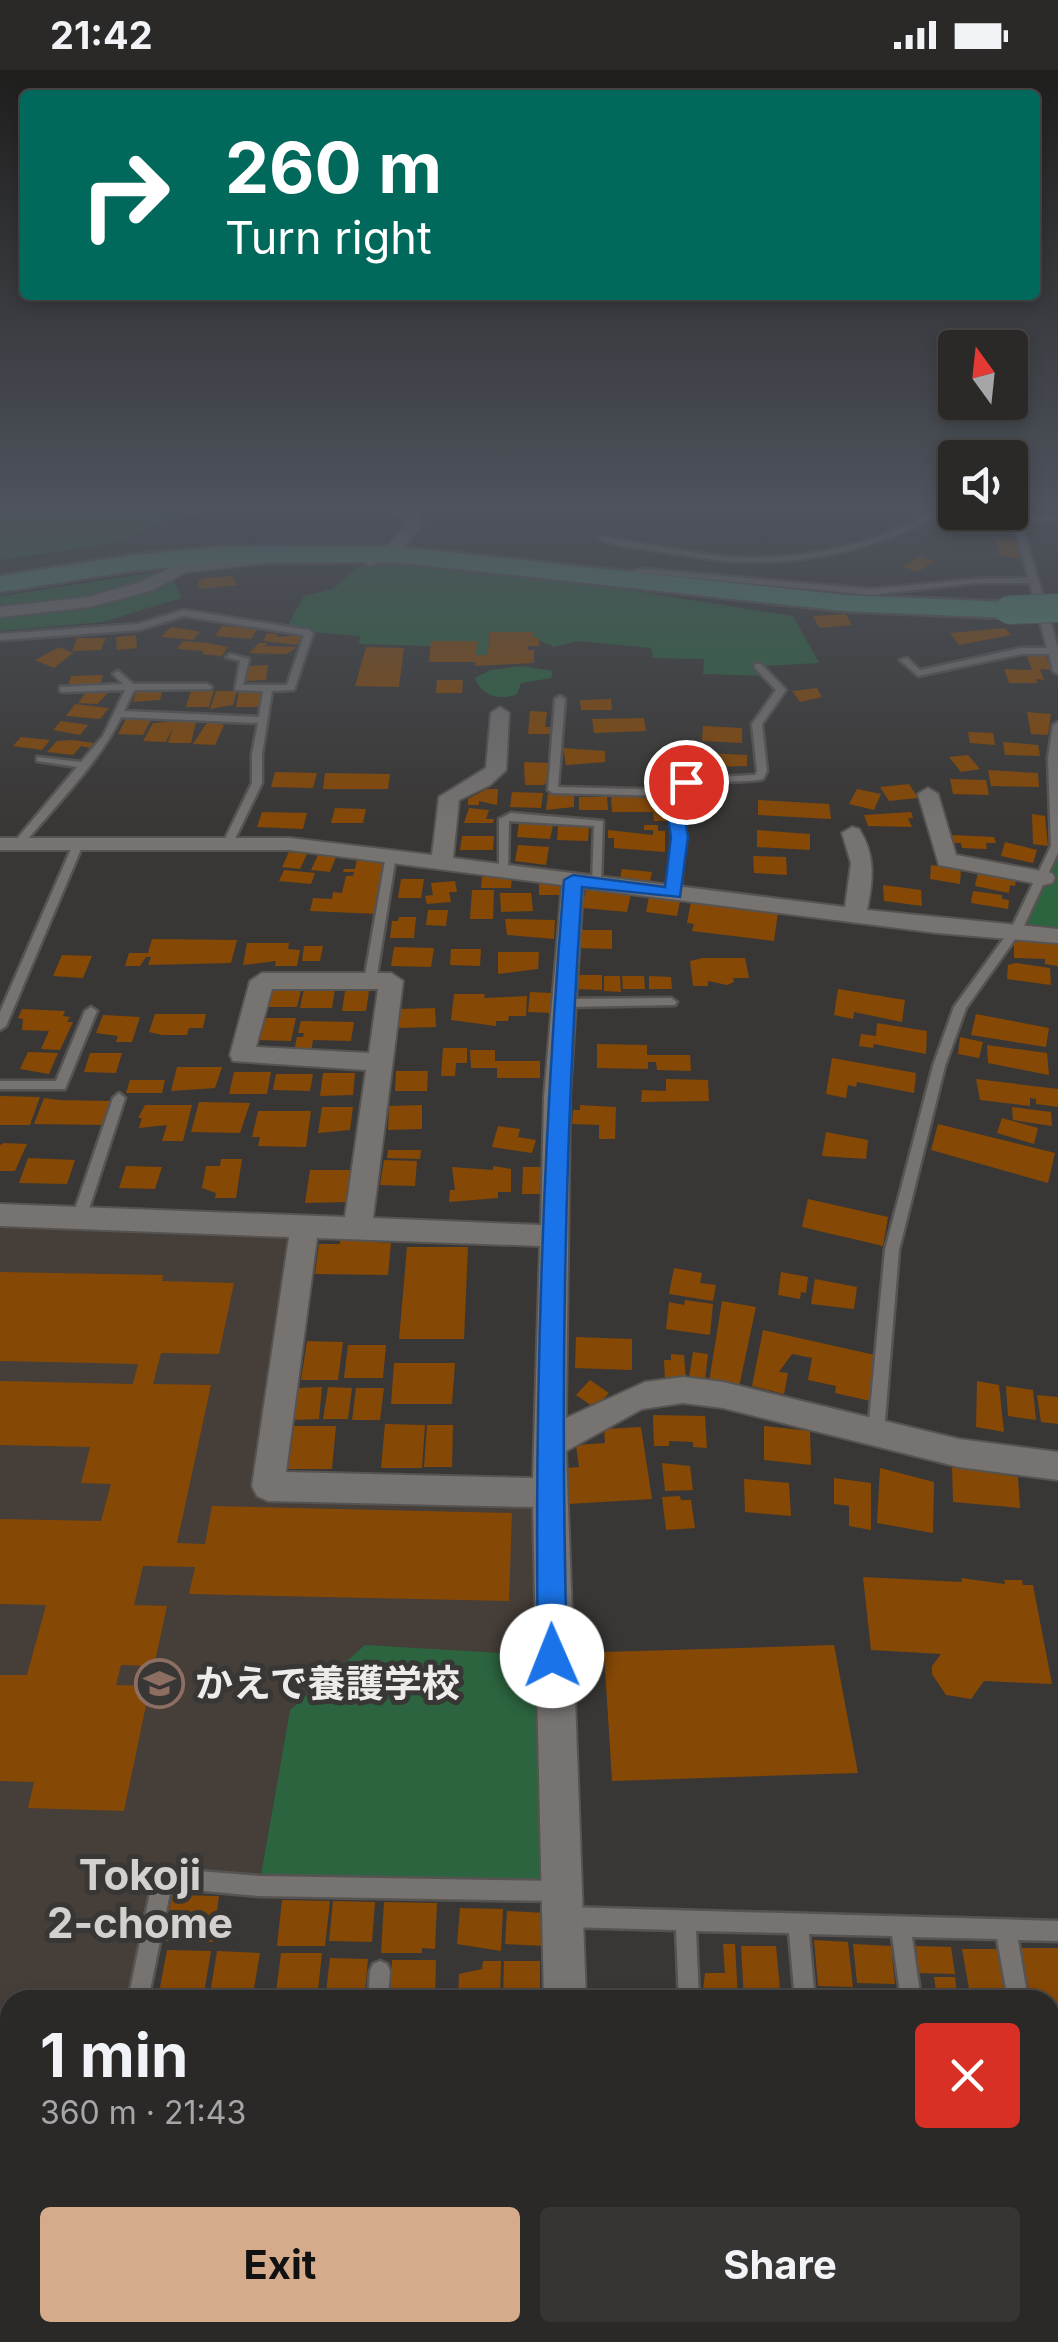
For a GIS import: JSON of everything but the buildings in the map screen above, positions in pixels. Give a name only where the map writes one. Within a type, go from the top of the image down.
[{"type":"street","points":[[442,861],[449,797],[484,781],[496,770],[500,713]]},
{"type":"street","points":[[928,794],[947,860],[1044,878]]},
{"type":"street","points":[[852,833],[862,848],[862,881],[855,915]]},
{"type":"street","points":[[9,844],[290,844],[674,894],[992,931],[1018,928],[1058,936]]},
{"type":"street","points":[[564,1990],[565,1904],[549,1493],[552,1236],[563,1003],[585,882]]},
{"type":"street","points":[[358,1226],[391,981],[262,981],[242,1055],[379,1062]]},
{"type":"street","points":[[0,1215],[552,1236]]},
{"type":"street","points":[[305,1225],[268,1486],[549,1493]]},
{"type":"street","points":[[551,1442],[605,1412],[659,1391],[683,1390],[722,1395],[959,1453],[1058,1466]]},
{"type":"lane","points":[[0,637],[138,627],[181,614]]},
{"type":"lane","points":[[190,614],[310,633],[291,688],[238,688],[245,659],[230,658]]},
{"type":"lane","points":[[1050,614],[1058,670]]},
{"type":"lane","points":[[904,660],[918,672],[1021,651],[1055,651]]},
{"type":"lane","points":[[560,698],[553,790],[672,793],[686,782],[759,777],[762,771],[757,724],[781,690],[758,666]]},
{"type":"lane","points":[[118,674],[130,688]]},
{"type":"lane","points":[[63,689],[207,687]]},
{"type":"lane","points":[[9,844],[107,738],[130,688]]},
{"type":"lane","points":[[228,843],[257,782],[268,688]]},
{"type":"lane","points":[[118,714],[264,720]]},
{"type":"lane","points":[[876,1432],[892,1250],[939,1066],[960,1007],[1018,928],[1056,846],[1053,758],[1058,725]]},
{"type":"lane","points":[[40,759],[84,765]]},
{"type":"lane","points":[[672,793],[680,837],[674,894]]},
{"type":"lane","points":[[503,870],[504,820],[511,816],[599,822],[585,882]]},
{"type":"lane","points":[[0,1026],[3,1011],[79,842]]},
{"type":"lane","points":[[370,981],[392,856]]},
{"type":"lane","points":[[563,1003],[671,1002]]},
{"type":"lane","points":[[0,1085],[61,1086],[91,1011]]},
{"type":"lane","points":[[80,1218],[118,1098]]},
{"type":"lane","points":[[140,1990],[163,1878],[565,1904],[686,1921],[1058,1931]]},
{"type":"lane","points":[[686,1921],[689,1990]]},
{"type":"lane","points":[[798,1925],[803,1990]]},
{"type":"lane","points":[[902,1927],[911,1990]]},
{"type":"lane","points":[[1006,1931],[1016,1990]]},
{"type":"lane","points":[[379,1990],[380,1971]]},
{"type":"shaded area","name":"かえで養護学校","points":[[0,1215],[305,1225],[269,1486],[549,1493],[552,1656],[290,1710],[259,1886],[163,1878],[140,1990],[0,1990]]},
{"type":"green space","points":[[0,614],[129,614],[103,622],[0,631]]},
{"type":"green space","points":[[294,614],[780,614],[793,616],[819,663],[760,666],[770,676],[703,674],[704,659],[653,658],[651,648],[577,641],[554,647],[533,638],[532,632],[489,632],[488,655],[476,655],[477,641],[431,646],[359,644],[360,636],[285,630]]},
{"type":"green space","points":[[522,666],[553,671],[551,678],[521,683],[517,694],[504,697],[486,693],[475,678],[491,670]]},
{"type":"green space","points":[[1054,853],[1058,854],[1058,936],[1017,928]]},
{"type":"green space","points":[[365,1645],[552,1656],[564,1891],[259,1886],[290,1710]]},
{"type":"place","name":"かえで養護学校","points":[[160,1683]]},
{"type":"district","name":"Tokoji 2-chome","points":[[140,1898]]},
{"type":"route","points":[[552,1656],[552,1236],[557,1096],[573,880],[674,894],[680,837],[672,793],[686,782]]}]
